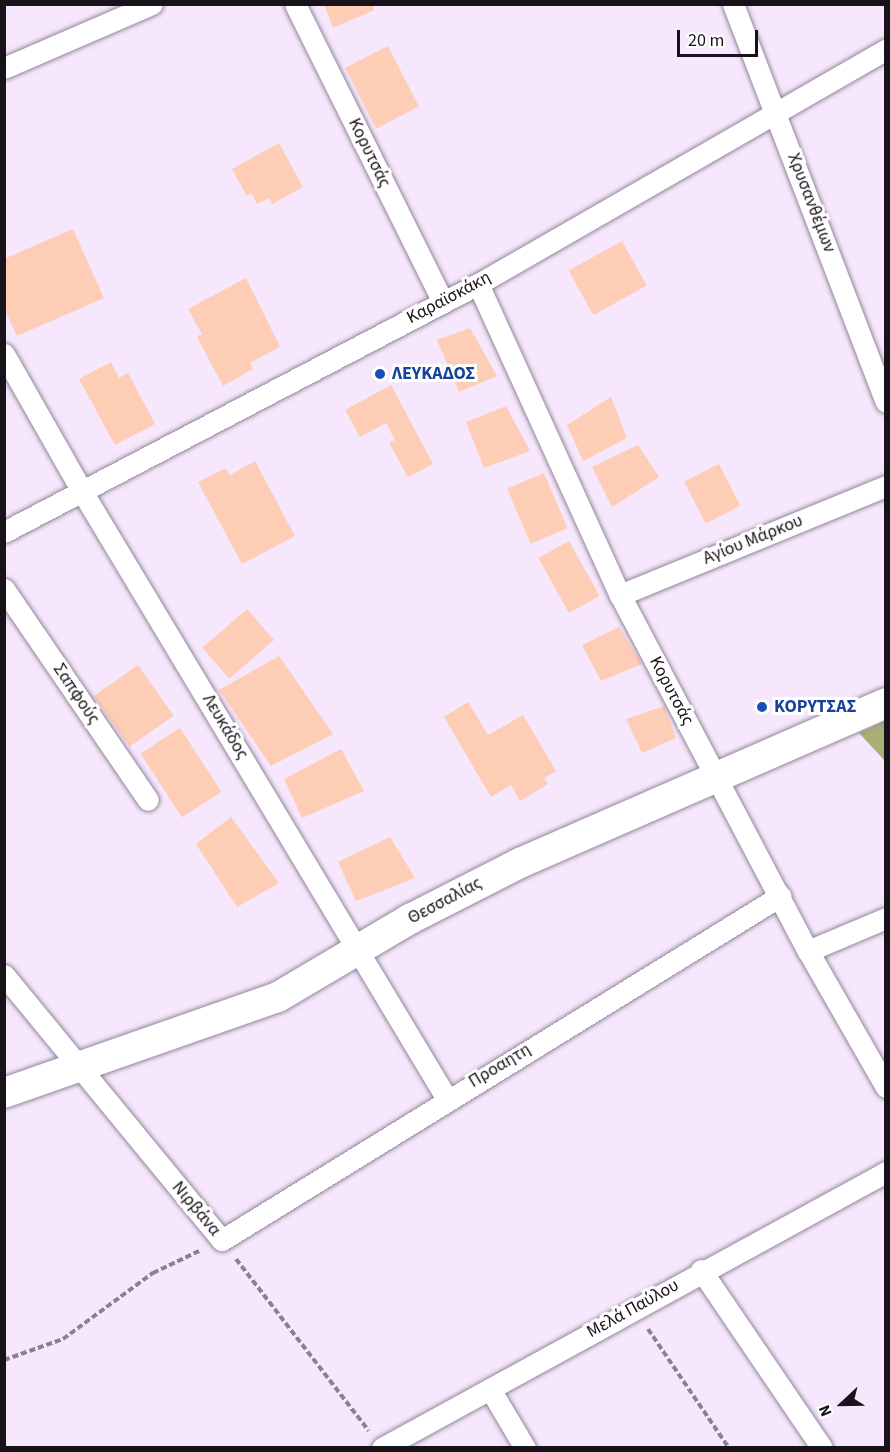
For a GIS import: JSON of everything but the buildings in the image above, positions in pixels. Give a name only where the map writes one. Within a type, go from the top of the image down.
[{"type":"street","points":[[4,68],[152,4]]},
{"type":"street","name":"Κορυτσάς","points":[[295,4],[443,302]]},
{"type":"street","name":"Χρυσανθέμων","points":[[733,4],[777,112],[885,402]]},
{"type":"street","name":"Καραϊσκάκη","points":[[4,532],[83,493],[478,284],[885,49]]},
{"type":"street","name":"Κορυτσάς","points":[[478,284],[620,595],[808,951],[885,1087]]},
{"type":"street","name":"Λευκάδος","points":[[4,354],[83,493],[447,1099]]},
{"type":"street","name":"Αγίου Μάρκου","points":[[620,595],[885,486]]},
{"type":"street","name":"Σαπφούς","points":[[4,589],[148,800]]},
{"type":"street","name":"Θεσσαλίας","points":[[4,1094],[278,997],[359,950],[520,863],[885,703]]},
{"type":"street","name":"Προαητη","points":[[222,1240],[447,1099],[780,896]]},
{"type":"street","points":[[808,951],[885,918]]},
{"type":"street","name":"Νιρβάνα","points":[[4,975],[78,1068],[222,1240]]},
{"type":"street","name":"Μελά Παύλου","points":[[378,1443],[490,1389],[701,1270],[885,1172]]},
{"type":"street","points":[[701,1270],[822,1448]]},
{"type":"street","points":[[490,1389],[525,1448]]},
{"type":"path","points":[[4,1360],[63,1339],[153,1273],[222,1240]]},
{"type":"path","name":"Νιρβάνα","points":[[222,1240],[378,1443]]},
{"type":"path","points":[[634,1309],[729,1448]]},
{"type":"green space","points":[[885,721],[885,761],[859,733]]},
{"type":"place","name":"ΛΕΥΚΑΔΟΣ","points":[[380,374]]},
{"type":"place","name":"ΚΟΡΥΤΣΑΣ","points":[[762,707]]}]
